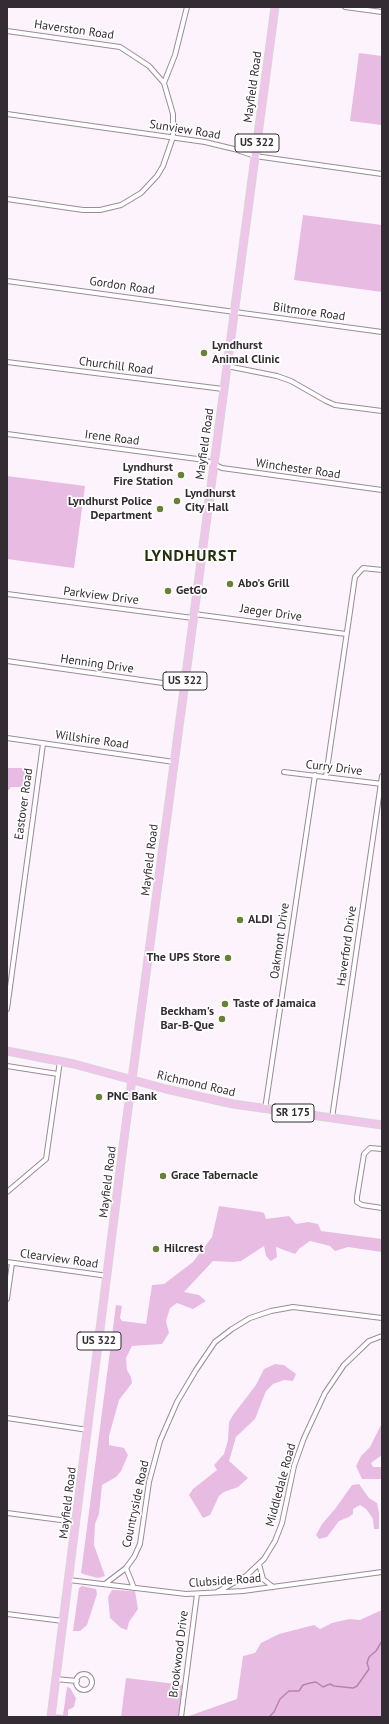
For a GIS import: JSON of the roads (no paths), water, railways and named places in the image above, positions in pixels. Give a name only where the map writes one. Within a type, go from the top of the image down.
[{"type":"main road","name":"Mayfield Road","points":[[51,1717],[132,1080],[275,7]]},
{"type":"main road","name":"Richmond Road","points":[[7,1051],[60,1061],[205,1098],[265,1109],[382,1125]]},
{"type":"street","points":[[164,82],[175,55],[187,7]]},
{"type":"street","points":[[345,7],[382,12]]},
{"type":"street","name":"Haverston Road","points":[[7,30],[120,47],[149,66],[164,82],[173,114],[173,138],[168,156],[157,176],[141,193],[121,205],[100,210],[83,210],[7,199]]},
{"type":"street","name":"Sunview Road","points":[[7,114],[218,145],[255,156],[382,174]]},
{"type":"street","name":"Gordon Road","points":[[7,281],[234,312]]},
{"type":"street","name":"Biltmore Road","points":[[234,312],[382,332]]},
{"type":"street","name":"Churchill Road","points":[[7,362],[223,389]]},
{"type":"street","points":[[226,366],[277,376],[291,381],[326,402],[336,405],[382,411]]},
{"type":"street","name":"Irene Road","points":[[7,434],[205,460],[213,464]]},
{"type":"street","name":"Winchester Road","points":[[213,464],[222,468],[382,490]]},
{"type":"street","points":[[326,776],[353,584],[358,572],[363,568],[382,570]]},
{"type":"street","name":"Parkview Drive","points":[[7,594],[193,616]]},
{"type":"street","name":"Jaeger Drive","points":[[193,616],[346,634]]},
{"type":"street","name":"Henning Drive","points":[[7,661],[184,686]]},
{"type":"street","name":"Willshire Road","points":[[7,738],[174,762]]},
{"type":"street","name":"Eastover Road","points":[[7,1009],[43,744]]},
{"type":"street","name":"Curry Drive","points":[[284,772],[381,784]]},
{"type":"street","name":"Oakmont Drive","points":[[265,1109],[315,775]]},
{"type":"street","name":"Haverford Drive","points":[[332,1118],[382,776]]},
{"type":"street","points":[[7,1192],[46,1159],[60,1061]]},
{"type":"street","points":[[7,1066],[58,1074]]},
{"type":"street","points":[[382,1149],[370,1148],[364,1154],[357,1197],[357,1202],[362,1205],[382,1208]]},
{"type":"street","name":"Clearview Road","points":[[7,1262],[108,1276]]},
{"type":"street","points":[[7,1299],[12,1263]]},
{"type":"street","name":"Countryside Road","points":[[105,1584],[126,1568],[134,1557],[140,1544],[149,1482],[160,1441],[177,1402],[215,1342],[250,1318],[271,1311],[293,1307],[382,1318]]},
{"type":"street","name":"Middledale Road","points":[[217,1592],[246,1576],[259,1564],[276,1541],[282,1523],[294,1466],[304,1438],[325,1393],[344,1365],[369,1341],[382,1336]]},
{"type":"street","points":[[7,1418],[88,1430]]},
{"type":"street","points":[[7,1513],[76,1522]]},
{"type":"street","points":[[259,1564],[263,1579],[273,1588]]},
{"type":"street","points":[[126,1568],[134,1588]]},
{"type":"street","name":"Clubside Road","points":[[69,1580],[197,1594],[243,1592],[382,1572]]},
{"type":"street","name":"Brookwood Drive","points":[[181,1717],[197,1594]]},
{"type":"street","points":[[7,1614],[63,1622]]},
{"type":"street","points":[[55,1678],[77,1681]]},
{"type":"waterway","points":[[269,1717],[274,1712],[280,1699],[289,1691],[299,1691],[303,1685],[316,1682],[323,1687],[330,1684],[334,1686],[353,1688],[357,1686],[369,1669],[367,1663],[369,1657],[376,1651],[382,1641]]},
{"type":"place","name":"Lyndhurst Animal Clinic","points":[[204,353]]},
{"type":"place","name":"Lyndhurst Fire Station","points":[[181,475]]},
{"type":"place","name":"Lyndhurst City Hall","points":[[177,501]]},
{"type":"place","name":"Lyndhurst Police Department","points":[[160,509]]},
{"type":"place","name":"Abo's Grill","points":[[230,584]]},
{"type":"place","name":"GetGo","points":[[168,591]]},
{"type":"place","name":"ALDI","points":[[240,920]]},
{"type":"place","name":"The UPS Store","points":[[228,958]]},
{"type":"place","name":"Taste of Jamaica","points":[[225,1004]]},
{"type":"place","name":"Beckham's Bar-B-Que","points":[[222,1019]]},
{"type":"place","name":"PNC Bank","points":[[99,1097]]},
{"type":"place","name":"Grace Tabernacle","points":[[163,1176]]},
{"type":"place","name":"Hilcrest","points":[[156,1249]]},
{"type":"district","name":"LYNDHURST","points":[[191,556]]}]
